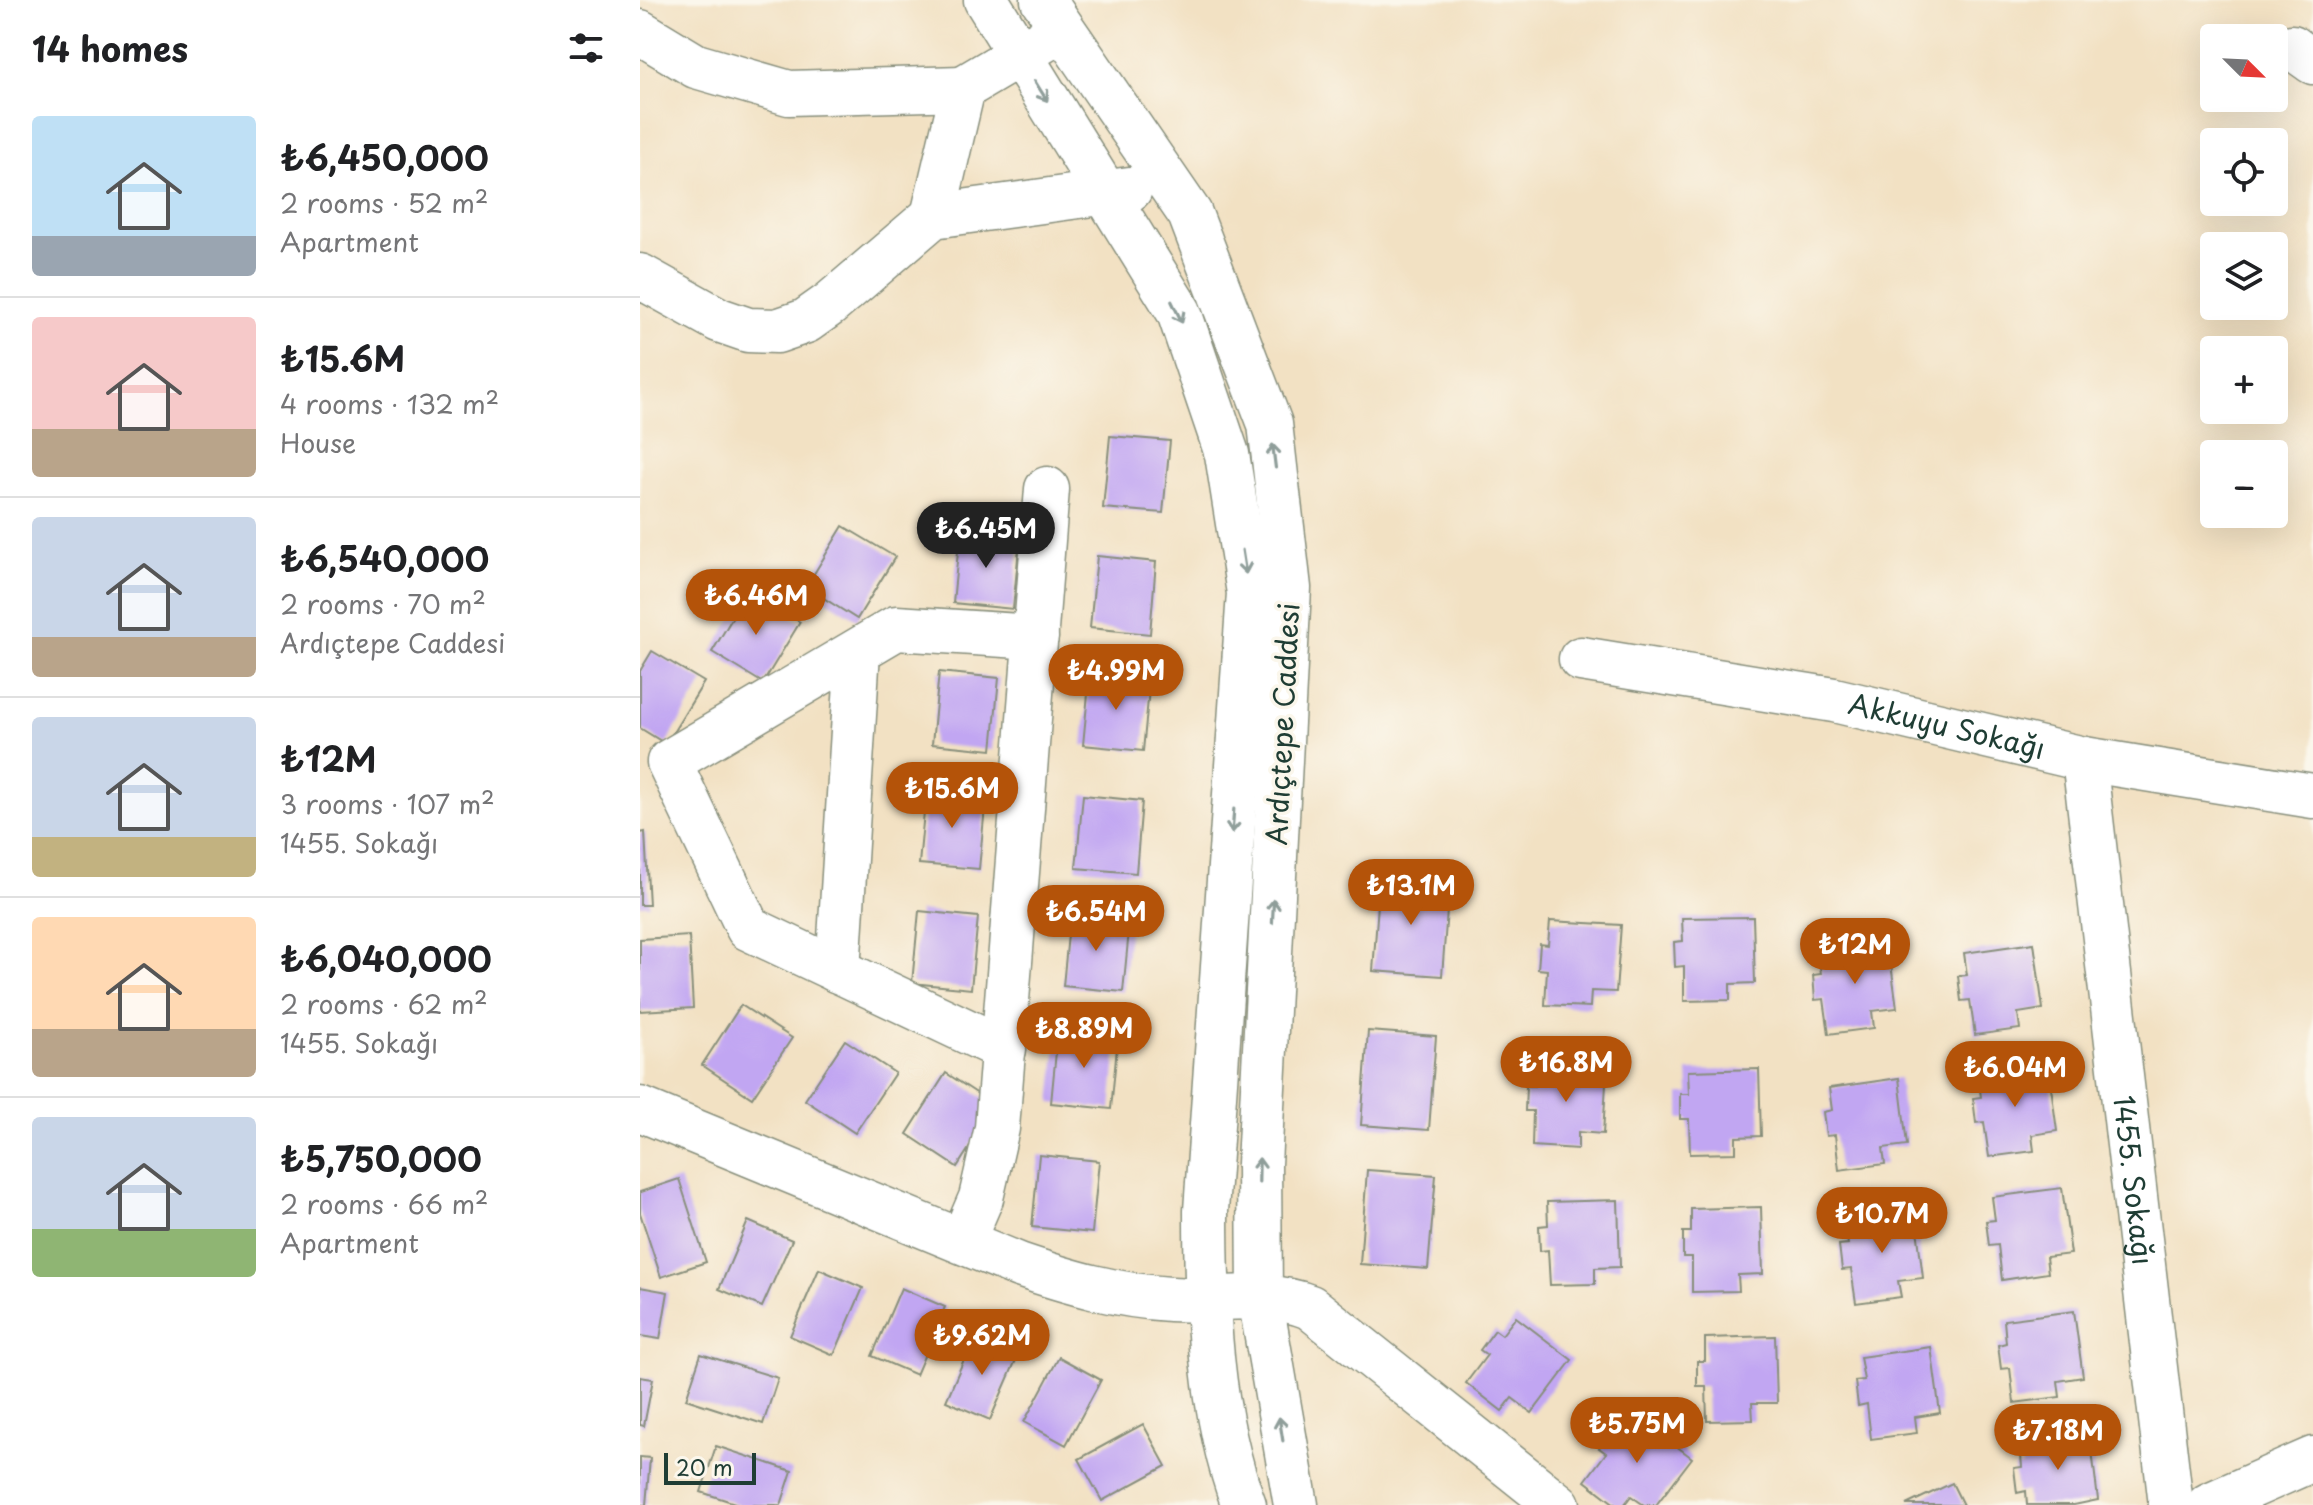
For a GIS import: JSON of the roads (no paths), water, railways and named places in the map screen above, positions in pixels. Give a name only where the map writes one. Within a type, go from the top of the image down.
[{"type":"street","points":[[986,0],[1179,312],[1227,454],[1249,593],[1206,1211],[1206,1300],[1229,1466],[1244,1505]]},
{"type":"street","points":[[640,32],[696,66],[789,93],[963,88],[1019,54],[1051,15]]},
{"type":"street","name":"Ardıçtepe Caddesi","points":[[1051,15],[1190,214],[1270,424],[1289,588],[1259,1164],[1260,1297],[1296,1505]]},
{"type":"street","points":[[933,216],[963,88]]},
{"type":"street","points":[[640,276],[719,320],[748,330],[777,331],[806,321],[830,304],[933,216],[1168,184]]},
{"type":"street","points":[[963,1240],[991,1163],[1004,1049],[1047,489]]},
{"type":"street","points":[[1004,1049],[748,928],[669,762],[896,628],[1036,637]]},
{"type":"street","points":[[838,971],[858,651]]},
{"type":"street","name":"Akkuyu Sokağı","points":[[1581,659],[1834,700],[2084,759],[2313,796]]},
{"type":"street","name":"1455. Sokağı","points":[[2084,759],[2171,1505]]},
{"type":"street","points":[[640,1109],[1076,1284],[1136,1296],[1206,1300],[1260,1297],[1296,1302],[1323,1316],[1558,1505]]},
{"type":"street","points":[[2209,1505],[2313,1459]]}]
